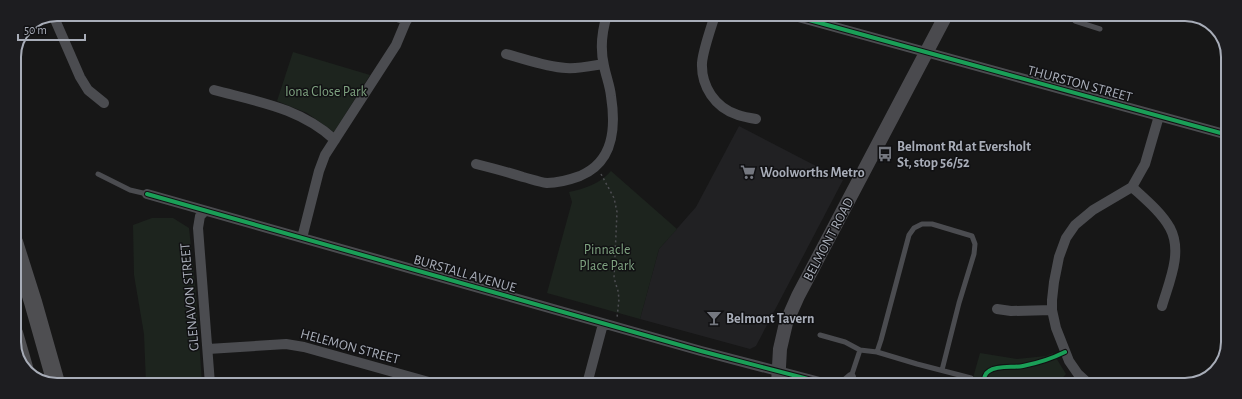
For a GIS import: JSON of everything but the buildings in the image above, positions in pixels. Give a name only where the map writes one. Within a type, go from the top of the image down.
[{"type":"highway","points":[[21,264],[54,378]]},
{"type":"main road","name":"BELMONT ROAD","points":[[778,378],[780,349],[786,323],[798,296],[943,21]]},
{"type":"street","points":[[56,21],[80,77],[88,90],[104,103]]},
{"type":"street","points":[[302,238],[319,171],[325,155],[396,45],[406,21]]},
{"type":"street","points":[[476,164],[546,183],[560,182],[575,178],[588,172],[601,161],[608,151],[612,136],[614,114],[611,94],[603,64],[602,44],[604,21]]},
{"type":"street","points":[[713,21],[702,62],[703,79],[710,94],[721,107],[736,115],[756,119]]},
{"type":"street","name":"THURSTON STREET","points":[[815,21],[1221,134]]},
{"type":"street","points":[[506,54],[550,66],[566,68],[580,68],[603,64]]},
{"type":"street","points":[[214,90],[284,109],[322,128],[335,140]]},
{"type":"street","points":[[1082,378],[1069,361],[1062,345],[1052,310],[1054,282],[1059,257],[1066,238],[1076,224],[1093,210],[1132,187],[1145,164],[1159,116]]},
{"type":"street","points":[[1132,187],[1163,218],[1170,228],[1175,246],[1174,263],[1162,306]]},
{"type":"street","name":"BURSTALL AVENUE","points":[[147,194],[701,351],[778,378]]},
{"type":"street","name":"GLENAVON STREET","points":[[206,211],[200,216],[198,228],[210,378]]},
{"type":"street","points":[[997,309],[1011,311],[1052,310]]},
{"type":"street","points":[[589,378],[603,324]]},
{"type":"street","name":"HELEMON STREET","points":[[208,348],[286,344],[304,347],[402,378]]},
{"type":"lane","points":[[1075,21],[1100,29]]},
{"type":"lane","points":[[98,174],[130,190],[147,194]]},
{"type":"lane","points":[[877,352],[908,240],[914,228],[922,224],[932,224],[972,236],[975,244],[974,254],[959,303],[942,370]]},
{"type":"lane","points":[[820,335],[845,342],[860,350],[877,352],[970,378]]},
{"type":"lane","points":[[851,377],[860,350]]},
{"type":"path","points":[[596,165],[611,193],[617,212],[614,278],[619,300],[617,318]]},
{"type":"shaded area","points":[[739,126],[843,180],[756,346],[750,349],[640,319],[659,249],[696,207]]},
{"type":"green space","name":"Iona Close Park","points":[[293,52],[370,75],[334,132],[307,113],[277,101]]},
{"type":"green space","name":"Pinnacle Place Park","points":[[611,171],[677,229],[659,249],[640,319],[547,293],[572,202],[569,192],[592,185]]},
{"type":"green space","points":[[152,218],[173,218],[189,228],[196,293],[202,378],[146,378],[144,334],[134,275],[133,225]]},
{"type":"green space","points":[[980,353],[1017,359],[1046,356],[1053,353],[1066,374],[1062,378],[973,378]]},
{"type":"cycle path","points":[[813,21],[1221,133]]},
{"type":"cycle path","points":[[147,194],[701,351],[804,378]]},
{"type":"cycle path","points":[[984,378],[989,371],[993,369],[1029,365],[1050,359],[1065,352]]},
{"type":"place","name":"Belmont Rd at Eversholt St, stop 56/52","points":[[885,154]]},
{"type":"place","name":"Woolworths Metro","points":[[748,172]]},
{"type":"place","name":"Belmont Tavern","points":[[714,318]]}]
